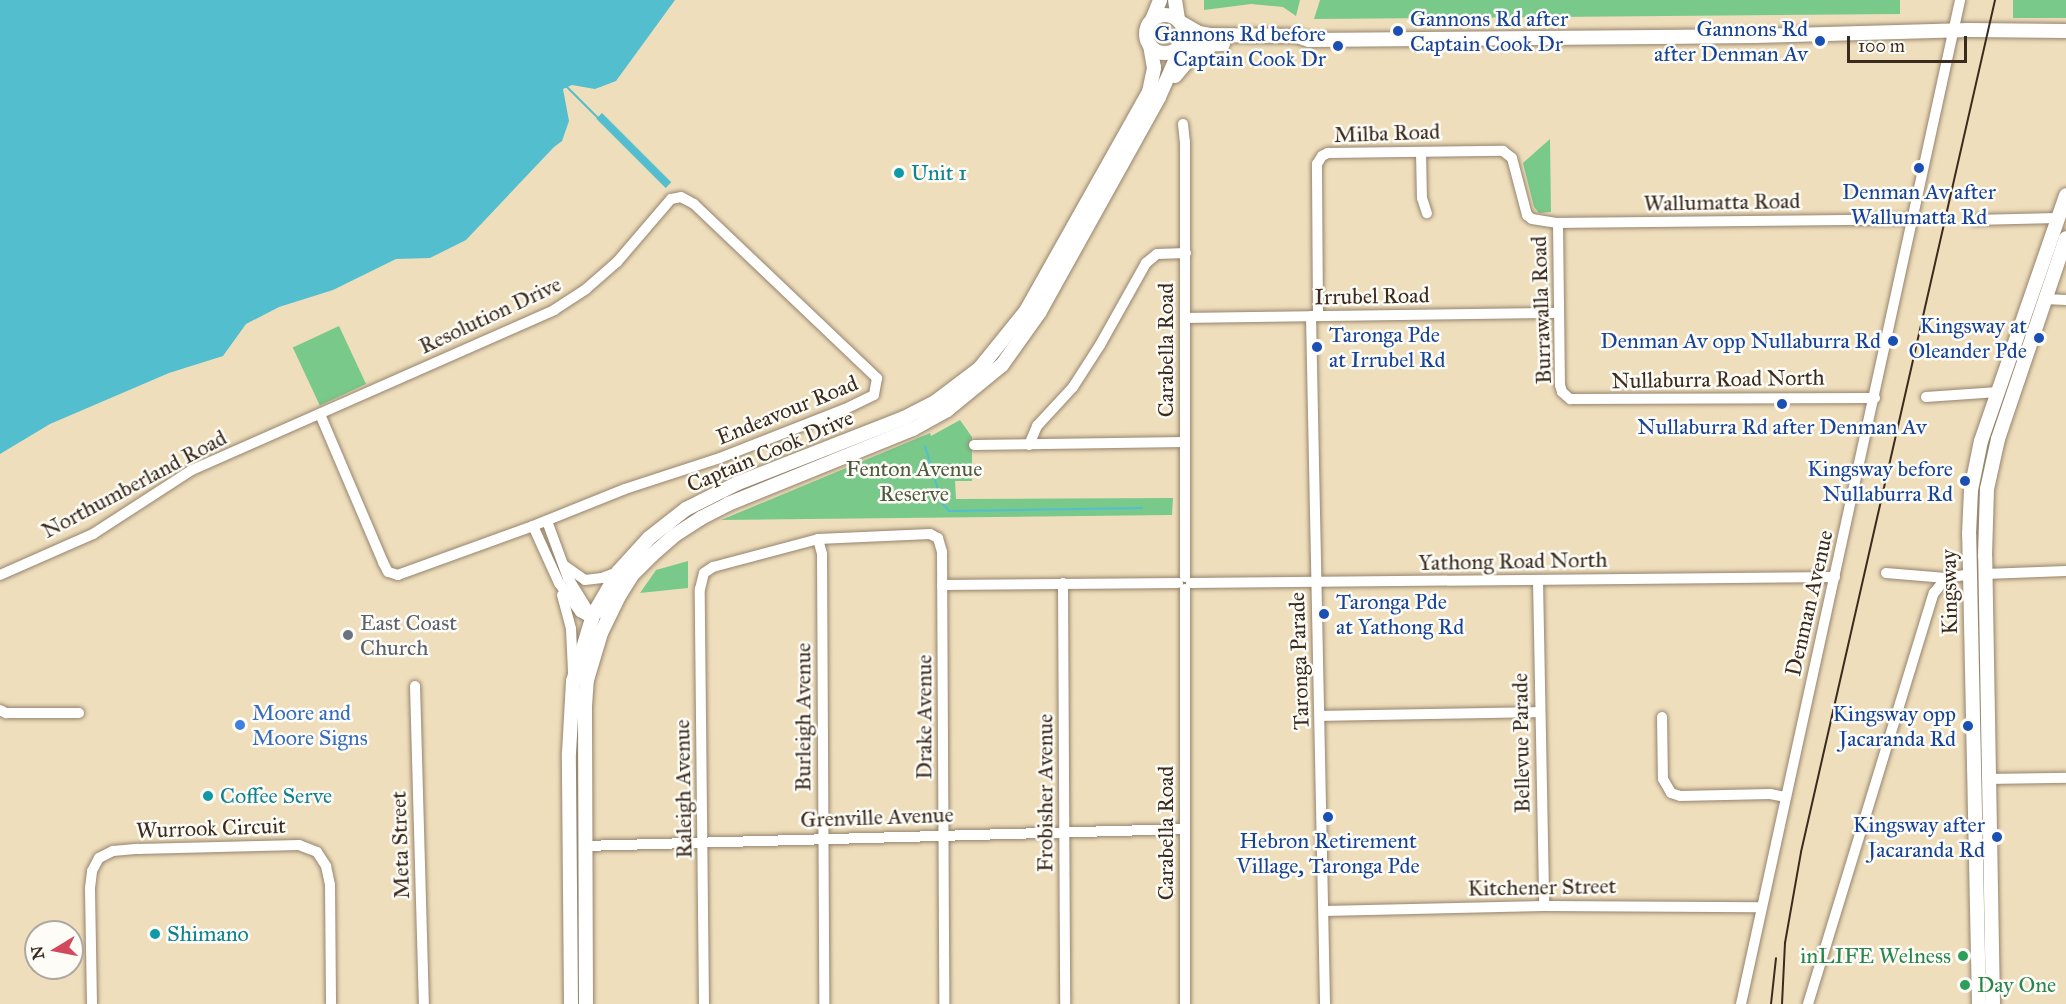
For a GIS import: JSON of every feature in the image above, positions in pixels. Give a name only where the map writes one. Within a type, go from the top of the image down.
[{"type":"main road","points":[[1160,0],[1146,33],[1150,45],[1165,53],[1179,47],[1298,43],[1309,40],[2066,31]]},
{"type":"main road","points":[[1175,0],[1179,21],[1184,32],[1179,47]]},
{"type":"main road","points":[[1152,20],[1165,15],[1199,33],[1210,35],[1297,36],[1309,40]]},
{"type":"main road","points":[[1159,97],[1194,53],[1221,44]]},
{"type":"main road","name":"Captain Cook Drive","points":[[571,1004],[569,744],[573,681],[593,615],[618,572],[648,537],[686,509],[738,483],[904,418],[935,402],[980,368],[1026,311],[1149,92],[1154,68],[1150,45]]},
{"type":"main road","name":"Captain Cook Drive","points":[[586,1004],[584,846],[587,680],[601,633],[632,575],[675,535],[701,518],[728,504],[913,429],[947,410],[1002,365],[1040,313],[1159,97],[1179,47]]},
{"type":"main road","name":"Kingsway","points":[[1979,1004],[1969,513],[1974,473],[1998,392],[2066,195]]},
{"type":"main road","name":"Kingsway","points":[[1993,1004],[1986,505],[1994,455],[2066,238]]},
{"type":"main road","points":[[2030,296],[2045,299]]},
{"type":"main road","points":[[1970,574],[1986,574]]},
{"type":"main road","points":[[1974,780],[1989,779]]},
{"type":"main road","name":"Grenville Avenue","points":[[570,848],[584,846]]},
{"type":"street","name":"Denman Avenue","points":[[1741,1004],[1960,0]]},
{"type":"street","name":"Carabella Road","points":[[1183,124],[1186,253],[1185,1004]]},
{"type":"street","points":[[1421,152],[1422,198],[1427,213]]},
{"type":"street","name":"Milba Road","points":[[1315,316],[1318,160],[1328,153],[1506,152],[1512,158],[1527,213],[1532,219]]},
{"type":"street","name":"Resolution Drive","points":[[320,414],[554,310],[601,275],[671,199],[681,197]]},
{"type":"street","name":"Endeavour Road","points":[[320,414],[388,572],[398,575],[547,521],[625,489],[720,458],[845,409],[874,395],[877,378],[694,204],[681,197]]},
{"type":"street","points":[[1974,219],[2057,218]]},
{"type":"street","name":"Wallumatta Road","points":[[1532,219],[1558,223],[1914,219]]},
{"type":"street","name":"Burrawalla Road","points":[[1558,223],[1560,385],[1564,395]]},
{"type":"street","points":[[1029,445],[1040,422],[1073,387],[1095,353],[1146,263],[1157,254],[1186,253]]},
{"type":"street","points":[[2045,299],[2066,300]]},
{"type":"street","name":"Irrubel Road","points":[[1186,318],[1558,313]]},
{"type":"street","name":"Taronga Parade","points":[[1315,316],[1316,583],[1325,1004]]},
{"type":"street","points":[[1926,397],[1998,392]]},
{"type":"street","name":"Nullaburra Road North","points":[[1564,395],[1575,401],[1875,398]]},
{"type":"street","name":"Northumberland Road","points":[[0,575],[93,534],[192,470],[320,414]]},
{"type":"street","points":[[974,446],[1185,442]]},
{"type":"street","points":[[547,521],[568,578],[593,615],[587,680]]},
{"type":"street","points":[[533,526],[559,583],[574,607],[586,615],[593,615],[619,596]]},
{"type":"street","name":"Drake Avenue","points":[[818,539],[930,534],[938,538],[942,552],[944,1004]]},
{"type":"street","name":"Raleigh Avenue","points":[[704,1004],[700,589],[704,573],[712,567],[818,539]]},
{"type":"street","name":"Burleigh Avenue","points":[[818,539],[822,554],[824,1004]]},
{"type":"street","points":[[561,561],[572,573],[585,580],[602,578],[618,572]]},
{"type":"street","points":[[1986,574],[2066,571]]},
{"type":"street","points":[[1886,573],[1946,578]]},
{"type":"street","points":[[1808,1004],[1934,592],[1946,578],[1954,574],[1970,574]]},
{"type":"street","name":"Yathong Road North","points":[[942,585],[1835,577]]},
{"type":"street","name":"Bellevue Parade","points":[[1538,580],[1544,906]]},
{"type":"street","points":[[559,583],[570,628],[573,681]]},
{"type":"street","name":"Frobisher Avenue","points":[[1063,583],[1065,1004]]},
{"type":"street","name":"Meta Street","points":[[415,686],[424,1004]]},
{"type":"street","points":[[0,710],[6,713],[79,713]]},
{"type":"street","points":[[1320,716],[1540,712]]},
{"type":"street","points":[[1662,717],[1663,779],[1671,793],[1680,796],[1770,794],[1785,797]]},
{"type":"street","points":[[1989,779],[2066,778]]},
{"type":"street","name":"Grenville Avenue","points":[[584,846],[1185,829]]},
{"type":"street","name":"Wurrook Circuit","points":[[92,1004],[90,888],[92,871],[99,858],[113,851],[138,849],[299,845],[317,852],[326,866],[330,885],[331,1004]]},
{"type":"street","name":"Kitchener Street","points":[[1324,911],[1544,906],[1761,907]]},
{"type":"green space","points":[[1204,0],[1300,0],[1296,16],[1283,7],[1251,4],[1204,10]]},
{"type":"green space","points":[[1320,0],[1900,0],[1900,14],[1314,19]]},
{"type":"green space","points":[[2013,0],[2066,0],[2066,18],[2013,18]]},
{"type":"green space","points":[[1550,139],[1551,212],[1539,213],[1534,207],[1523,163]]},
{"type":"green space","points":[[339,326],[366,384],[320,406],[293,348]]},
{"type":"green space","points":[[2012,374],[1988,452],[1978,501],[1984,453],[2003,390]]},
{"type":"green space","name":"Fenton Avenue Reserve","points":[[960,420],[972,437],[972,481],[955,481],[956,499],[1173,498],[1172,515],[721,520],[930,433],[931,436]]},
{"type":"green space","points":[[688,561],[688,588],[640,593],[656,570]]},
{"type":"water","points":[[0,0],[675,0],[616,81],[595,89],[572,85],[563,89],[569,121],[562,141],[466,240],[430,258],[396,259],[333,290],[279,307],[246,324],[223,356],[169,373],[50,424],[0,454]]},
{"type":"water","points":[[602,113],[671,182],[666,188],[596,119]]},
{"type":"waterway","points":[[567,87],[599,119]]},
{"type":"waterway","points":[[925,446],[942,503],[949,511],[1142,508]]},
{"type":"railway","points":[[1782,1004],[1785,943],[1801,852],[1995,0]]},
{"type":"railway","points":[[1771,1004],[1776,958]]},
{"type":"place","name":"Gannons Rd after Captain Cook Dr","points":[[1398,31]]},
{"type":"place","name":"Gannons Rd after Denman Av","points":[[1820,41]]},
{"type":"place","name":"Gannons Rd before Captain Cook Dr","points":[[1338,46]]},
{"type":"place","name":"Denman Av after Wallumatta Rd","points":[[1919,168]]},
{"type":"place","name":"Unit 1","points":[[899,173]]},
{"type":"place","name":"Kingsway at Oleander Pde","points":[[2039,338]]},
{"type":"place","name":"Denman Av opp Nullaburra Rd","points":[[1893,341]]},
{"type":"place","name":"Taronga Pde at Irrubel Rd","points":[[1317,347]]},
{"type":"place","name":"Nullaburra Rd after Denman Av","points":[[1782,404]]},
{"type":"place","name":"Kingsway before Nullaburra Rd","points":[[1965,481]]},
{"type":"place","name":"Taronga Pde at Yathong Rd","points":[[1324,614]]},
{"type":"place","name":"East Coast Church","points":[[348,635]]},
{"type":"place","name":"Moore and Moore Signs","points":[[240,725]]},
{"type":"place","name":"Kingsway opp Jacaranda Rd","points":[[1968,726]]},
{"type":"place","name":"Coffee Serve","points":[[208,796]]},
{"type":"place","name":"Hebron Retirement Village, Taronga Pde","points":[[1328,817]]},
{"type":"place","name":"Kingsway after Jacaranda Rd","points":[[1997,837]]},
{"type":"place","name":"Shimano","points":[[155,934]]},
{"type":"place","name":"inLIFE Welness","points":[[1963,956]]},
{"type":"place","name":"Day One","points":[[1965,985]]}]
